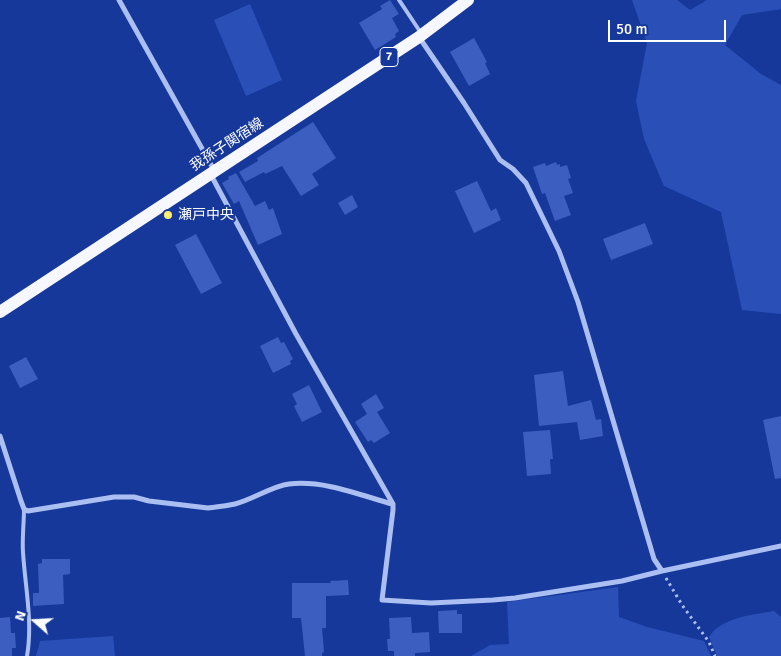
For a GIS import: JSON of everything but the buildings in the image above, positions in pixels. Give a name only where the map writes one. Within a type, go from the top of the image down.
[{"type":"main road","name":"我孫子関宿線","points":[[0,312],[421,36],[468,0]]},
{"type":"street","points":[[119,0],[212,172],[296,334],[392,504],[393,510],[382,600],[432,603],[493,600],[622,581],[662,570],[781,546]]},
{"type":"street","points":[[421,36],[500,160],[526,183],[559,251],[578,302],[654,559],[662,570]]},
{"type":"street","points":[[0,436],[24,509],[28,511],[114,497],[134,497],[150,501],[208,508],[235,504],[288,484],[313,484],[338,488],[392,504]]},
{"type":"lane","points":[[399,0],[421,36]]},
{"type":"lane","points":[[24,509],[23,550],[29,646],[27,656]]},
{"type":"path","points":[[662,570],[682,605],[709,642],[715,656]]},
{"type":"shaded area","points":[[632,0],[677,0],[690,10],[707,0],[781,0],[781,9],[742,15],[725,45],[761,74],[781,85],[781,314],[742,310],[721,212],[664,186],[644,139],[636,101],[647,43]]},
{"type":"shaded area","points":[[250,4],[282,80],[246,96],[214,20]]},
{"type":"shaded area","points":[[618,587],[619,617],[647,627],[704,641],[711,656],[471,656],[490,645],[509,644],[507,602]]},
{"type":"shaded area","points":[[774,611],[781,617],[781,656],[717,656],[709,637],[715,630],[729,621],[738,618]]},
{"type":"shaded area","points":[[113,636],[115,656],[36,656],[40,641]]},
{"type":"place","name":"瀬戸中央","points":[[168,215]]}]
